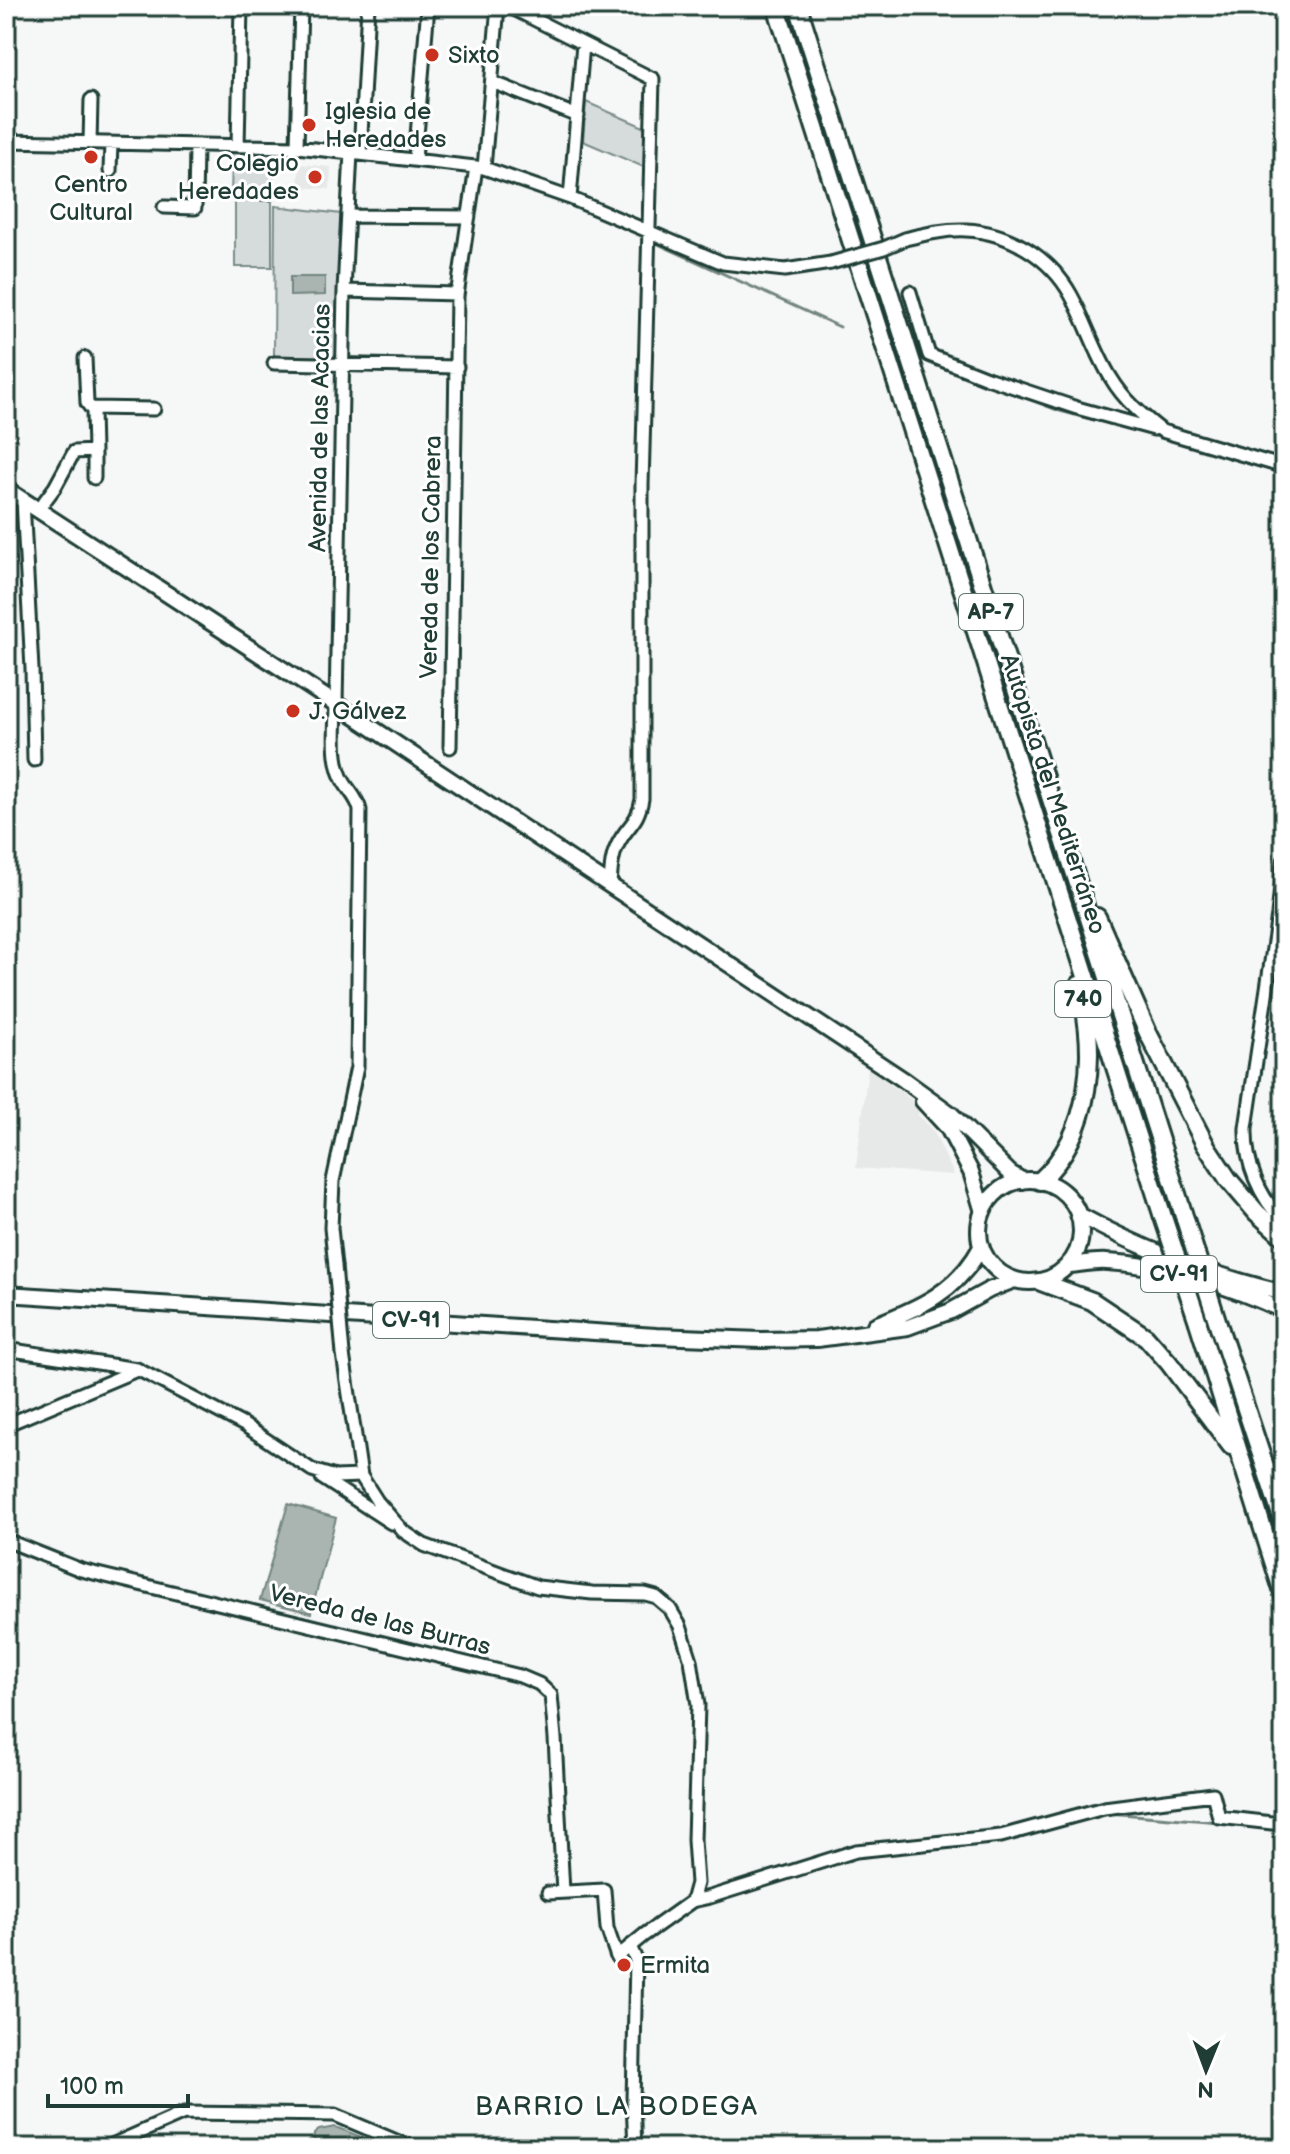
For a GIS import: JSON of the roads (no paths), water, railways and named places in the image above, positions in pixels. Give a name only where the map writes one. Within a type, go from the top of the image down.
[{"type":"highway","name":"Autopista del Mediterráneo","points":[[776,6],[1284,1596]]},
{"type":"highway","name":"Autopista del Mediterráneo","points":[[798,6],[1284,1524]]},
{"type":"highway","name":"740","points":[[1032,1181],[1056,1166],[1068,1148],[1082,1109],[1088,1074],[1089,1031],[1082,993],[1057,909],[1033,810]]},
{"type":"highway","points":[[1071,864],[1148,1033],[1205,1144],[1228,1179],[1257,1213],[1284,1237]]},
{"type":"highway","points":[[1041,1282],[1092,1301],[1146,1337],[1241,1460]]},
{"type":"main road","points":[[6,489],[904,1080],[951,1114],[1010,1173],[1032,1181]]},
{"type":"main road","points":[[904,1080],[948,1128],[971,1172],[983,1212]]},
{"type":"main road","points":[[1014,1280],[993,1267],[981,1247],[979,1231],[983,1212],[993,1197],[1006,1186],[1032,1181]]},
{"type":"main road","name":"CV-91","points":[[1032,1181],[1058,1188],[1070,1199],[1079,1215],[1126,1239],[1284,1293]]},
{"type":"main road","points":[[1070,1265],[1082,1232],[1079,1215]]},
{"type":"main road","name":"CV-91","points":[[817,1339],[867,1328],[920,1305],[957,1281],[971,1267],[981,1247]]},
{"type":"main road","name":"CV-91","points":[[6,1294],[656,1336],[817,1339],[908,1327],[951,1311],[1014,1280],[1041,1282],[1070,1265],[1103,1262],[1164,1270],[1231,1290],[1284,1311]]},
{"type":"street","points":[[238,146],[241,6]]},
{"type":"street","points":[[297,147],[301,6]]},
{"type":"street","name":"Avenida de las Acacias","points":[[361,1476],[343,1354],[331,1228],[333,1181],[357,1067],[360,810],[357,799],[339,774],[336,704],[344,291],[368,6]]},
{"type":"street","points":[[415,159],[428,6]]},
{"type":"street","name":"Vereda de los Cabrera","points":[[450,747],[457,294],[480,167],[492,82],[498,6]]},
{"type":"street","points":[[508,6],[653,79],[642,485],[642,799],[639,814],[619,841],[613,855],[610,885]]},
{"type":"street","points":[[570,198],[583,44]]},
{"type":"street","points":[[492,82],[578,116]]},
{"type":"street","points":[[90,143],[91,100]]},
{"type":"street","points":[[6,141],[297,147],[480,167],[570,198],[723,263],[785,270],[831,263],[938,231],[966,229],[993,234],[1016,242],[1058,275],[1070,293],[1111,378],[1131,405],[1162,431]]},
{"type":"street","points":[[110,171],[111,143]]},
{"type":"street","points":[[164,207],[195,208],[196,145]]},
{"type":"street","points":[[348,216],[469,217]]},
{"type":"street","points":[[344,291],[457,294]]},
{"type":"street","points":[[910,292],[929,355],[1077,408],[1284,467]]},
{"type":"street","points":[[85,358],[87,403],[93,411],[94,478]]},
{"type":"street","points":[[274,363],[457,367]]},
{"type":"street","points":[[91,408],[154,409]]},
{"type":"street","points":[[38,510],[74,452],[94,451]]},
{"type":"street","points":[[23,501],[34,760]]},
{"type":"street","points":[[1284,861],[1245,1147],[1259,1188],[1284,1222]]},
{"type":"street","points":[[6,1349],[137,1369],[244,1425],[424,1545],[538,1587],[656,1597],[670,1609],[680,1626],[691,1660],[698,1705],[694,1840],[697,1883],[692,1901]]},
{"type":"street","points":[[6,1425],[137,1369]]},
{"type":"street","points":[[312,1470],[335,1477],[361,1476],[377,1501],[403,1531]]},
{"type":"street","name":"Vereda de las Burras","points":[[6,1540],[81,1570],[520,1676],[539,1684],[551,1695],[563,1892]]},
{"type":"street","points":[[548,1893],[604,1890],[607,1928],[617,1957],[692,1901],[856,1851],[1001,1836],[1104,1808],[1213,1794],[1219,1817],[1272,1823]]},
{"type":"street","points":[[630,1946],[636,1960],[635,2148]]},
{"type":"street","points":[[105,2148],[184,2113],[335,2115],[413,2148]]},
{"type":"waterway","points":[[658,244],[840,327]]},
{"type":"waterway","points":[[1003,389],[1060,411],[1184,443]]},
{"type":"waterway","points":[[1108,1813],[1220,1822]]},
{"type":"waterway","points":[[1272,1826],[1284,1827]]},
{"type":"waterway","points":[[750,1890],[865,1855]]},
{"type":"place","name":"Sixto","points":[[432,55]]},
{"type":"place","name":"Iglesia de Heredades","points":[[309,125]]},
{"type":"place","name":"Centro Cultural","points":[[91,157]]},
{"type":"place","name":"Colegio Heredades","points":[[315,177]]},
{"type":"place","name":"J. Gálvez","points":[[293,711]]},
{"type":"place","name":"Ermita","points":[[624,1965]]},
{"type":"district","name":"BARRIO LA BODEGA","points":[[617,2107]]}]
